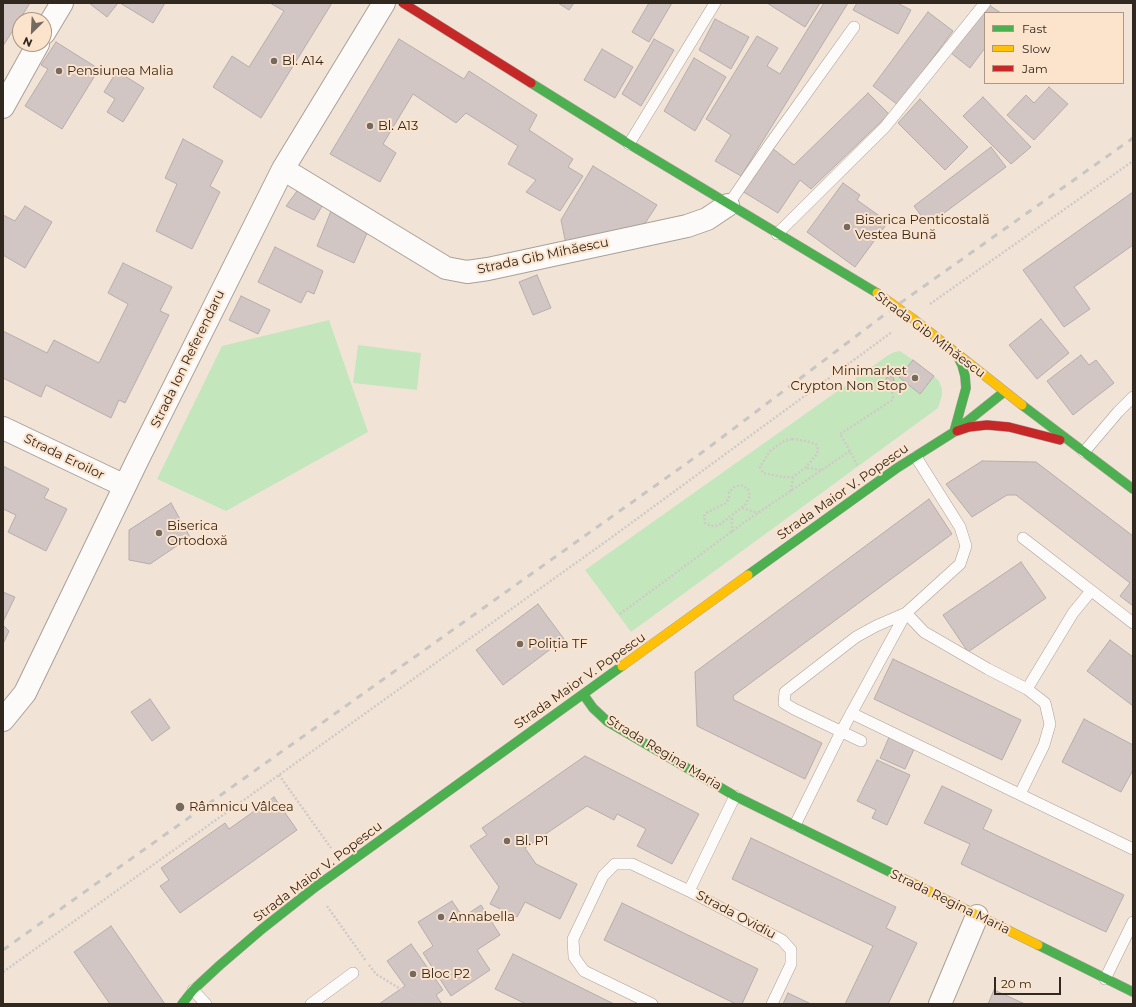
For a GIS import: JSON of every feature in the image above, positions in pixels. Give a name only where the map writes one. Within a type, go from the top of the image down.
[{"type":"main road","name":"Strada Gib Mihăescu","points":[[403,3],[728,205],[884,298],[912,318],[1004,392],[1133,489]]},
{"type":"main road","points":[[954,432],[966,388],[964,371],[956,353]]},
{"type":"main road","name":"Strada Maior V. Popescu","points":[[182,1004],[193,990],[262,929],[314,888],[890,473],[954,432],[1004,392]]},
{"type":"main road","points":[[954,432],[969,427],[987,425],[1009,427],[1074,444]]},
{"type":"main road","name":"Strada Regina Maria","points":[[583,694],[593,708],[608,722],[626,734],[734,796],[1133,992]]},
{"type":"street","points":[[52,20],[62,3]]},
{"type":"street","name":"Strada Ion Referendaru","points":[[3,720],[25,693],[125,486],[283,169],[384,3]]},
{"type":"street","points":[[3,107],[34,52]]},
{"type":"street","name":"Strada Gib Mihăescu","points":[[283,169],[446,268],[467,272],[502,266],[686,226],[707,219],[728,205]]},
{"type":"street","name":"Strada Eroilor","points":[[3,428],[125,486]]},
{"type":"street","points":[[940,1004],[977,916]]},
{"type":"lane","points":[[629,144],[715,3]]},
{"type":"lane","points":[[777,234],[885,127],[985,3]]},
{"type":"lane","points":[[728,205],[854,27]]},
{"type":"lane","points":[[1084,452],[1118,412],[1133,397]]},
{"type":"lane","points":[[861,741],[784,703],[785,692],[856,637],[876,626],[906,613],[960,564],[966,546],[960,527],[916,457]]},
{"type":"lane","points":[[1023,538],[1133,623]]},
{"type":"lane","points":[[1027,689],[1073,613],[1091,591]]},
{"type":"lane","points":[[906,613],[924,632],[988,669],[1027,689],[1045,703],[1050,724],[1044,745],[1020,794]]},
{"type":"lane","points":[[795,825],[841,732],[906,613]]},
{"type":"lane","points":[[851,713],[1133,849]]},
{"type":"lane","name":"Strada Ovidiu","points":[[689,891],[734,796]]},
{"type":"lane","name":"Strada Ovidiu","points":[[652,1004],[584,971],[574,957],[574,939],[603,876],[615,864],[632,864],[689,891],[782,940],[791,950],[791,964],[772,1004]]},
{"type":"lane","points":[[1105,979],[1133,922]]},
{"type":"lane","points":[[311,1004],[353,972]]},
{"type":"lane","points":[[193,990],[206,1004]]},
{"type":"path","points":[[3,972],[608,540],[912,318],[1133,161]]},
{"type":"path","points":[[858,465],[840,434],[891,401],[893,398],[891,386]]},
{"type":"path","points":[[792,439],[816,444],[818,449],[817,454],[806,468],[793,477],[772,476],[763,472],[760,467],[770,451],[784,442],[792,439]]},
{"type":"path","points":[[620,614],[732,532],[850,451]]},
{"type":"path","points":[[806,468],[822,470]]},
{"type":"path","points":[[791,491],[793,477]]},
{"type":"path","points":[[741,485],[748,489],[750,496],[745,505],[732,515],[719,525],[711,526],[705,522],[704,516],[708,512],[726,504],[729,498],[729,492],[734,487],[741,485]]},
{"type":"path","points":[[742,508],[759,513]]},
{"type":"path","points":[[732,515],[732,532]]},
{"type":"path","points":[[279,775],[345,867]]},
{"type":"path","points":[[314,888],[376,974],[425,1004]]},
{"type":"green space","points":[[329,320],[368,432],[226,511],[157,479],[222,346]]},
{"type":"green space","points":[[358,345],[421,353],[417,390],[353,383]]},
{"type":"green space","points":[[900,351],[913,360],[899,377],[920,394],[934,376],[939,381],[942,389],[942,395],[938,408],[631,632],[585,570],[887,356],[894,352]]},
{"type":"building","points":[[3,3],[30,3],[24,12],[12,12],[12,32],[3,46]]},
{"type":"building","points":[[89,3],[118,3],[107,17]]},
{"type":"building","points":[[120,3],[165,3],[153,23]]},
{"type":"building","name":"Bl. A14","points":[[270,3],[332,3],[261,118],[213,87],[232,56],[249,67],[284,11]]},
{"type":"building","points":[[558,3],[574,3],[569,10]]},
{"type":"building","points":[[649,3],[672,3],[649,42],[632,32]]},
{"type":"building","points":[[767,3],[820,3],[805,27]]},
{"type":"building","points":[[824,3],[848,3],[741,176],[715,161],[731,135],[706,119],[757,36],[778,48],[767,66],[780,74]]},
{"type":"building","points":[[857,3],[897,3],[911,10],[898,34],[853,10]]},
{"type":"building","points":[[989,5],[1000,12],[984,12],[984,49],[970,68],[951,53]]},
{"type":"building","points":[[928,12],[953,31],[898,105],[873,86]]},
{"type":"building","points":[[715,19],[749,37],[731,69],[699,50]]},
{"type":"building","name":"Bl. A13","points":[[399,39],[464,79],[469,71],[537,115],[529,130],[573,159],[568,167],[583,176],[560,211],[526,192],[536,180],[508,164],[518,146],[466,113],[456,123],[413,94],[383,144],[396,153],[380,182],[330,154]]},
{"type":"building","points":[[654,39],[674,50],[641,106],[622,94]]},
{"type":"building","points":[[56,42],[99,69],[62,129],[25,106],[48,69],[41,65],[49,52],[52,52],[52,48]]},
{"type":"building","points":[[602,49],[633,67],[615,98],[584,80]]},
{"type":"building","points":[[694,58],[726,77],[695,131],[664,111]]},
{"type":"building","points":[[117,71],[144,88],[123,122],[107,112],[115,99],[104,92]]},
{"type":"building","points":[[1049,87],[1068,104],[1034,140],[1007,115],[1026,95],[1034,103]]},
{"type":"building","points":[[868,93],[889,114],[811,189],[800,180],[778,213],[742,191],[772,148],[794,165]]},
{"type":"building","points":[[983,97],[1031,147],[1011,164],[963,116]]},
{"type":"building","points":[[920,99],[968,147],[945,170],[898,123]]},
{"type":"building","points":[[183,139],[223,161],[210,186],[220,192],[192,249],[156,231],[177,184],[165,178]]},
{"type":"building","points":[[991,147],[1006,167],[928,225],[914,206]]},
{"type":"building","points":[[593,166],[657,205],[642,228],[566,244],[561,220]]},
{"type":"building","name":"Biserica Penticostală Vestea Bună","points":[[843,183],[860,195],[857,200],[888,222],[855,267],[807,232]]},
{"type":"building","points":[[300,187],[325,201],[314,220],[286,206]]},
{"type":"building","points":[[1133,192],[1133,245],[1074,287],[1090,309],[1064,327],[1023,270]]},
{"type":"building","points":[[25,206],[52,222],[25,268],[3,255],[3,215],[15,221]]},
{"type":"building","points":[[331,211],[368,231],[354,263],[317,246]]},
{"type":"building","points":[[275,247],[323,271],[314,294],[307,291],[301,303],[258,282]]},
{"type":"building","points":[[123,263],[172,287],[160,311],[169,315],[125,403],[119,400],[111,418],[46,385],[41,397],[3,378],[3,331],[47,353],[54,340],[99,363],[128,304],[108,293]]},
{"type":"building","points":[[537,275],[551,308],[533,315],[519,282]]},
{"type":"building","points":[[241,296],[270,310],[258,334],[229,320]]},
{"type":"building","points":[[1041,319],[1069,353],[1037,379],[1009,345]]},
{"type":"building","points":[[1081,355],[1089,365],[1096,360],[1114,383],[1073,415],[1047,381]]},
{"type":"building","points":[[913,360],[934,376],[920,394],[899,377]]},
{"type":"building","points":[[888,376],[892,376],[894,380],[892,384],[888,384],[886,382],[886,378]]},
{"type":"building","points":[[982,461],[1036,462],[1133,536],[1133,606],[1120,596],[1130,583],[1016,495],[1007,495],[972,517],[946,484]]},
{"type":"building","points":[[3,466],[49,489],[44,498],[67,509],[46,551],[8,532],[16,515],[3,509]]},
{"type":"building","points":[[929,499],[952,534],[733,696],[734,700],[822,743],[805,779],[697,726],[695,672]]},
{"type":"building","name":"Biserica Ortodoxă","points":[[171,503],[190,537],[150,564],[129,560],[129,530]]},
{"type":"building","points":[[1021,562],[1046,598],[968,652],[943,615]]},
{"type":"building","points":[[3,592],[15,597],[3,622]]},
{"type":"building","name":"Poliția TF","points":[[538,604],[564,639],[503,685],[476,650]]},
{"type":"building","points":[[3,625],[9,631],[3,644]]},
{"type":"building","points":[[1110,640],[1133,657],[1133,706],[1087,671]]},
{"type":"building","points":[[893,659],[1021,720],[1002,760],[874,699]]},
{"type":"building","points":[[150,699],[170,728],[152,741],[131,712]]},
{"type":"building","points":[[1084,719],[1133,745],[1133,770],[1121,792],[1062,762]]},
{"type":"building","points":[[890,735],[915,747],[905,769],[880,758]]},
{"type":"building","name":"Bl. P1","points":[[585,756],[699,814],[672,864],[637,846],[646,829],[617,814],[614,820],[587,806],[525,848],[536,864],[577,884],[560,919],[525,902],[517,917],[490,904],[499,887],[470,846],[487,835],[482,828]]},
{"type":"building","points":[[877,760],[910,775],[887,825],[872,818],[876,810],[857,801]]},
{"type":"building","points":[[942,786],[992,810],[983,829],[1124,895],[1106,932],[961,864],[970,844],[924,823]]},
{"type":"building","points":[[274,797],[297,830],[180,913],[160,886],[169,880],[161,868],[225,823],[229,829]]},
{"type":"building","points":[[751,838],[896,907],[886,928],[917,943],[888,1004],[845,1004],[873,946],[732,879]]},
{"type":"building","points":[[452,901],[463,917],[481,905],[500,935],[477,950],[490,970],[451,996],[423,953],[433,946],[418,922]]},
{"type":"building","points":[[622,903],[758,969],[742,1004],[736,1004],[604,940]]},
{"type":"building","points":[[111,926],[165,1004],[110,1004],[74,952]]},
{"type":"building","name":"Bloc P2","points":[[411,944],[443,990],[436,995],[442,1004],[379,1004],[405,986],[387,961]]},
{"type":"building","points":[[513,954],[614,1004],[526,1004],[495,989]]},
{"type":"building","points":[[994,990],[1025,1004],[988,1004]]},
{"type":"building","points":[[788,993],[811,1004],[783,1004]]},
{"type":"railway","points":[[3,950],[704,451],[896,306],[1133,138]]},
{"type":"traffic: fast","points":[[531,83],[629,144],[877,293]]},
{"type":"traffic: fast","points":[[954,432],[966,388],[962,365],[956,353]]},
{"type":"traffic: fast","points":[[748,575],[897,468],[954,432],[1004,392]]},
{"type":"traffic: fast","points":[[1022,405],[1133,489]]},
{"type":"traffic: fast","points":[[182,1004],[193,990],[220,965],[262,929],[314,888],[622,666]]},
{"type":"traffic: fast","points":[[583,694],[593,708],[608,722],[735,796],[904,879]]},
{"type":"traffic: fast","points":[[1038,945],[1133,992]]},
{"type":"traffic: slow","points":[[877,293],[912,318],[1022,405]]},
{"type":"traffic: slow","points":[[622,666],[748,575]]},
{"type":"traffic: slow","points":[[904,879],[1038,945]]},
{"type":"traffic: jam","points":[[403,3],[531,83]]},
{"type":"traffic: jam","points":[[957,431],[969,427],[987,425],[1009,427],[1060,440]]},
{"type":"place","name":"Bl. A14","points":[[274,61]]},
{"type":"place","name":"Pensiunea Malia","points":[[59,71]]},
{"type":"place","name":"Bl. A13","points":[[370,126]]},
{"type":"place","name":"Biserica Penticostală Vestea Bună","points":[[847,227]]},
{"type":"place","name":"Minimarket Crypton Non Stop","points":[[915,378]]},
{"type":"place","name":"Biserica Ortodoxă","points":[[159,533]]},
{"type":"place","name":"Poliția TF","points":[[520,644]]},
{"type":"place","name":"Râmnicu Vâlcea","points":[[180,807]]},
{"type":"place","name":"Bl. P1","points":[[507,841]]},
{"type":"place","name":"Annabella","points":[[441,917]]},
{"type":"place","name":"Bloc P2","points":[[413,974]]}]
